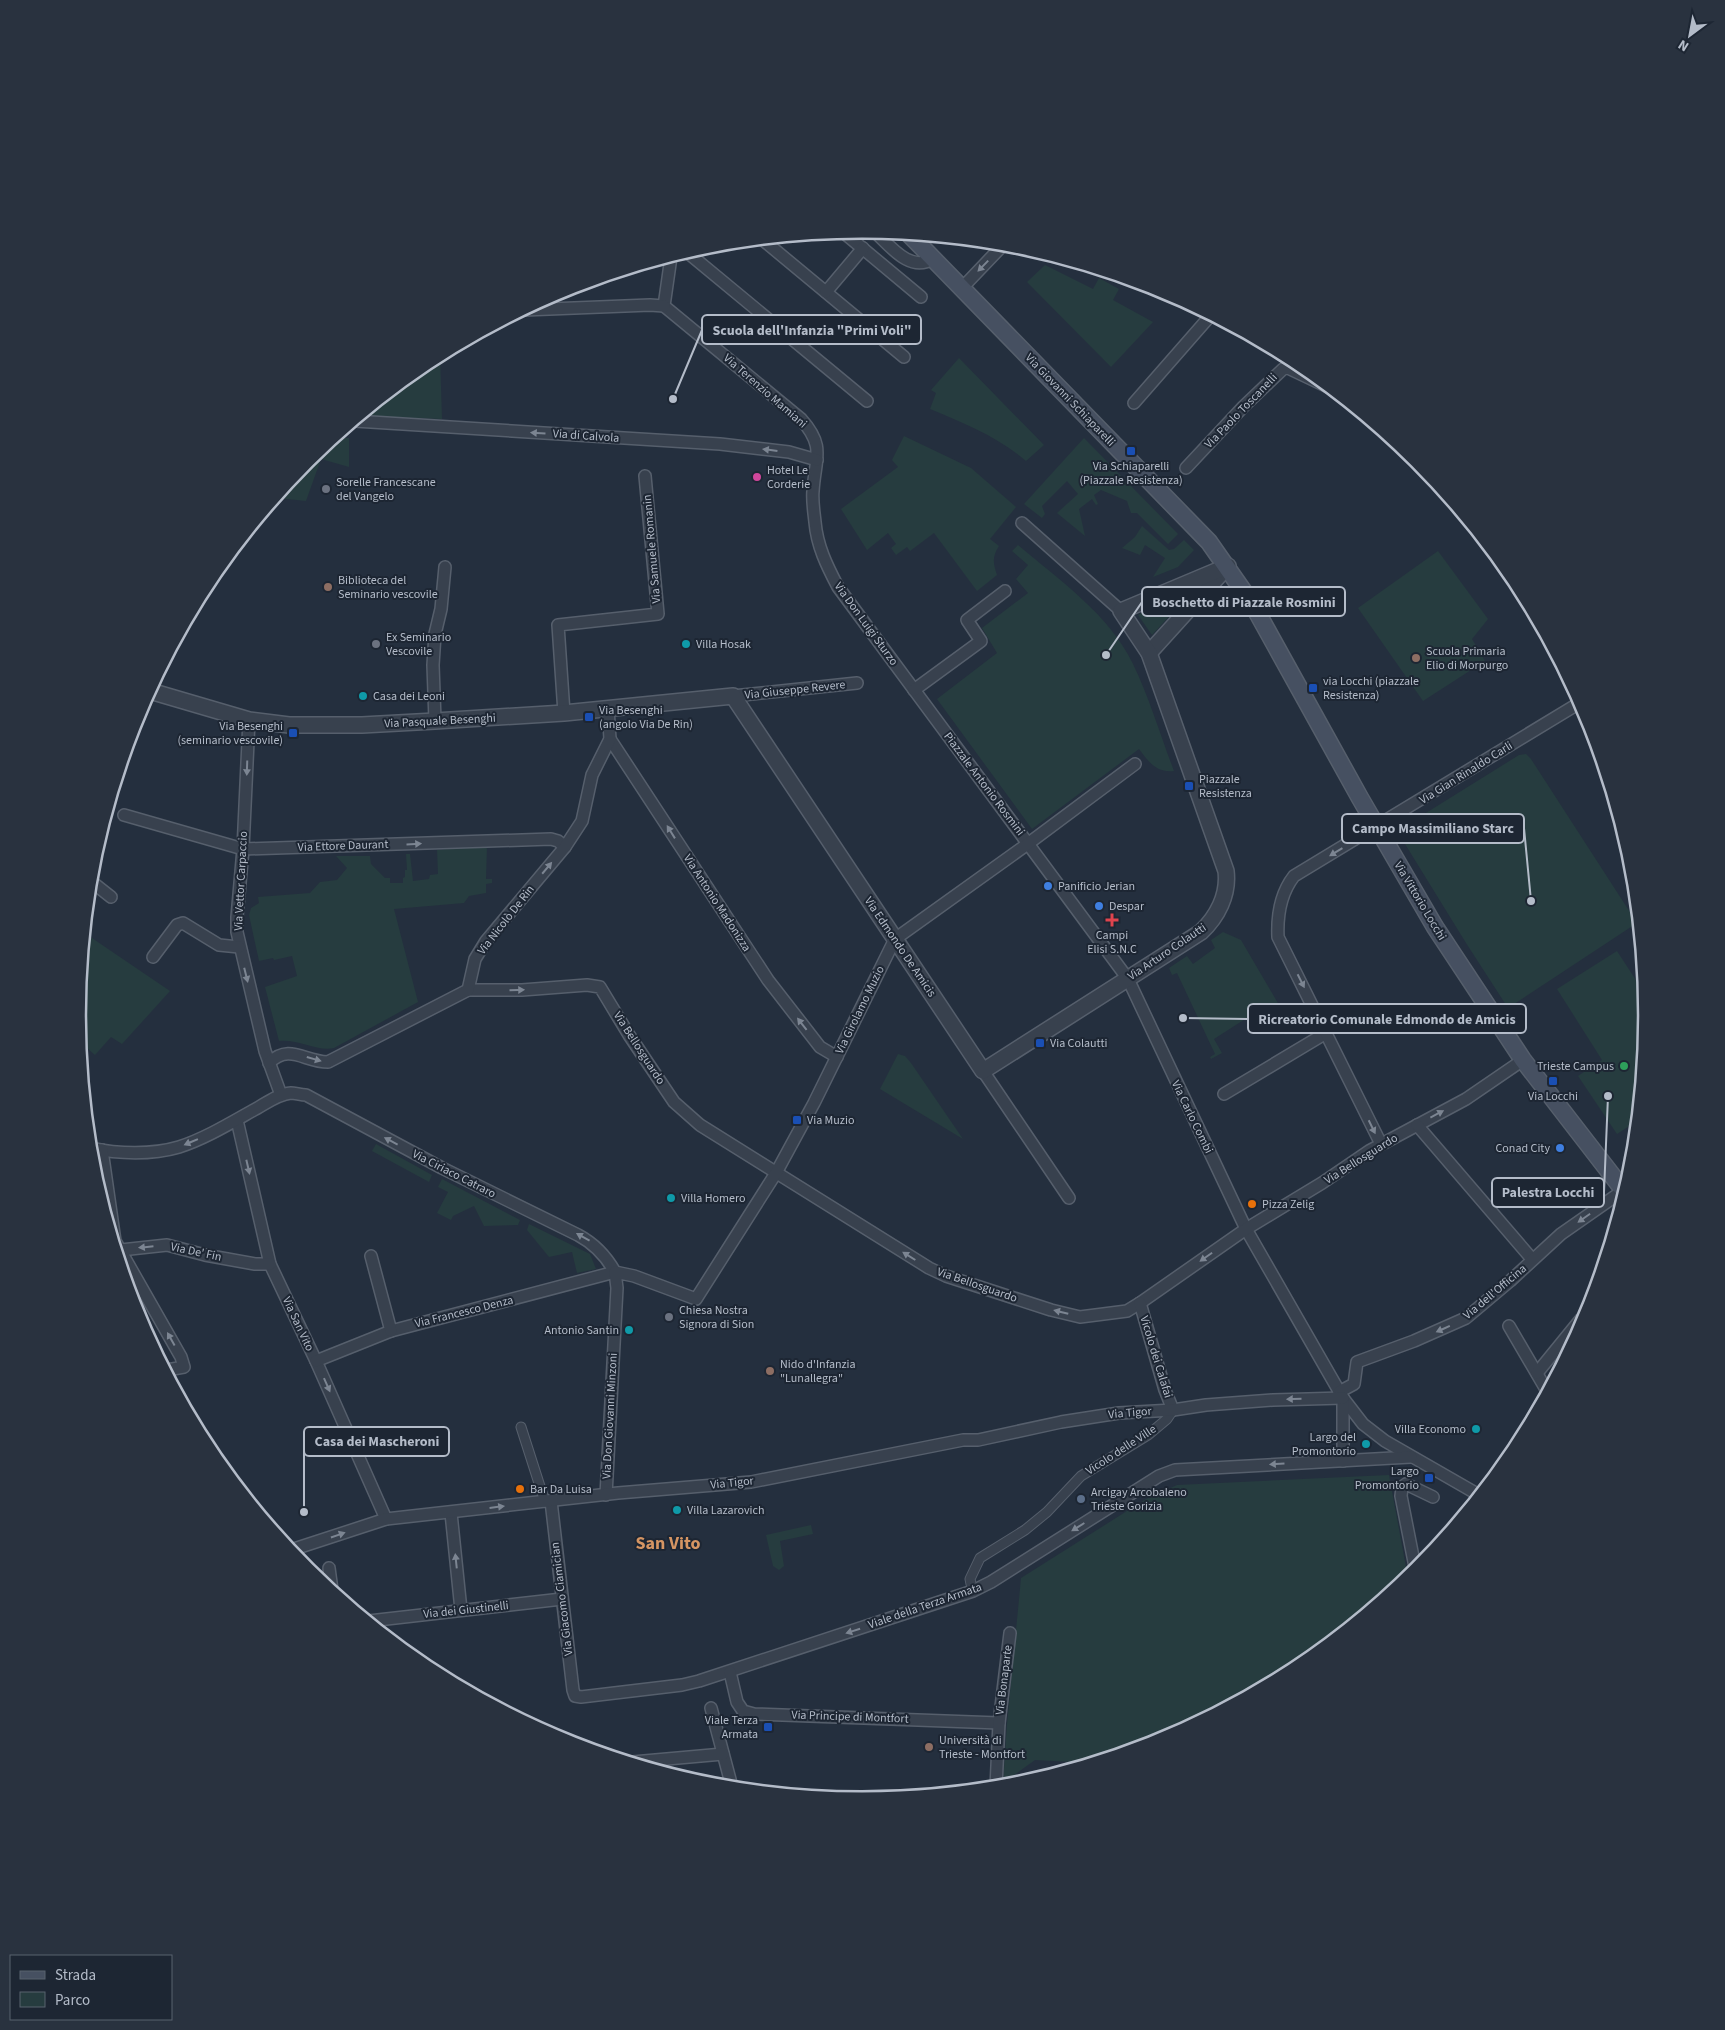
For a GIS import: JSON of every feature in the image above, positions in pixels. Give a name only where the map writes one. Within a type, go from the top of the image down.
[{"type":"main road","name":"Via Giovanni Schiaparelli","points":[[915,240],[1209,542],[1228,566]]},
{"type":"main road","name":"Via Vittorio Locchi","points":[[1228,566],[1253,604],[1435,927],[1523,1060],[1620,1184]]},
{"type":"street","points":[[852,239],[921,297]]},
{"type":"street","points":[[883,239],[902,257],[913,264],[925,264],[933,258]]},
{"type":"street","points":[[768,244],[904,357]]},
{"type":"street","points":[[826,292],[863,248]]},
{"type":"street","points":[[962,288],[997,251]]},
{"type":"street","points":[[694,258],[867,401]]},
{"type":"street","points":[[540,309],[650,304],[664,306],[670,263]]},
{"type":"street","name":"Via Terenzio Mamiani","points":[[664,306],[800,419],[815,439],[818,449],[817,460]]},
{"type":"street","points":[[1134,403],[1207,320]]},
{"type":"street","name":"Via Paolo Toscanelli","points":[[1186,468],[1243,406],[1283,368],[1298,373]]},
{"type":"street","name":"Via di Calvola","points":[[363,422],[720,444],[789,452],[817,460]]},
{"type":"street","name":"Via Don Luigi Sturzo","points":[[817,460],[813,492],[815,525],[823,559],[838,587],[901,672]]},
{"type":"street","name":"Via Samuele Romanin","points":[[564,713],[558,625],[658,614],[645,476]]},
{"type":"street","points":[[1022,522],[1121,610],[1228,566]]},
{"type":"street","points":[[1148,653],[1228,566]]},
{"type":"street","points":[[436,721],[433,665],[435,634],[445,568]]},
{"type":"street","points":[[1171,590],[1188,610]]},
{"type":"street","points":[[914,690],[981,641],[967,620],[1005,591]]},
{"type":"street","name":"Via Arturo Colautti","points":[[982,1071],[1205,928],[1218,911],[1228,883],[1226,871],[1148,653],[1121,610]]},
{"type":"street","name":"Piazzale Antonio Rosmini","points":[[901,672],[1029,844],[1135,764]]},
{"type":"street","name":"Via Giuseppe Revere","points":[[733,696],[857,684]]},
{"type":"street","name":"Via Pasquale Besenghi","points":[[156,693],[249,720],[269,724],[298,725],[362,725],[564,713],[733,696]]},
{"type":"street","name":"Via Edmondo De Amicis","points":[[733,696],[982,1071],[1069,1198]]},
{"type":"street","name":"Via Gian Rinaldo Carli","points":[[1381,1144],[1278,937],[1277,922],[1286,888],[1294,876],[1378,827],[1575,706]]},
{"type":"street","points":[[608,708],[610,739]]},
{"type":"street","name":"Via Vettor Carpaccio","points":[[249,720],[243,850],[237,917],[240,947],[269,1063],[281,1096]]},
{"type":"street","name":"Via Nicolò De Rin","points":[[468,990],[475,959],[486,941],[565,847],[582,821],[592,775],[610,739]]},
{"type":"street","name":"Via Antonio Madonizza","points":[[610,739],[768,980],[820,1047],[837,1057]]},
{"type":"street","name":"Via Ettore Daurant","points":[[124,816],[243,850],[551,839],[558,841],[565,847]]},
{"type":"street","name":"Via Carlo Combi","points":[[1029,844],[1128,979],[1246,1229],[1341,1395]]},
{"type":"street","name":"Via Girolamo Muzio","points":[[776,1173],[837,1057],[895,939],[1029,844]]},
{"type":"street","points":[[97,886],[111,897]]},
{"type":"street","points":[[152,957],[177,925],[183,923],[219,945],[240,947]]},
{"type":"street","name":"Via Bellosguardo","points":[[468,990],[522,990],[586,985],[600,987],[629,1035],[674,1102],[700,1125],[929,1268],[946,1276],[1051,1310],[1080,1317],[1127,1311],[1246,1229],[1322,1184],[1381,1144],[1466,1099],[1523,1060]]},
{"type":"street","points":[[269,1063],[276,1056],[284,1053],[299,1055],[318,1062],[328,1062],[468,990]]},
{"type":"street","points":[[1224,1094],[1326,1033]]},
{"type":"street","name":"Via Ciriaco Catraro","points":[[281,1096],[291,1093],[306,1096],[442,1168],[578,1234],[591,1242],[599,1250],[615,1272]]},
{"type":"street","points":[[98,1149],[144,1152],[166,1150],[194,1140],[237,1120],[281,1096]]},
{"type":"street","name":"Via San Vito","points":[[237,1120],[270,1264],[316,1361],[386,1519]]},
{"type":"street","points":[[1417,1125],[1532,1259]]},
{"type":"street","points":[[615,1272],[634,1276],[696,1299],[776,1173]]},
{"type":"street","name":"Via dell'Officina","points":[[1341,1395],[1354,1384],[1357,1362],[1414,1341],[1466,1318],[1561,1234],[1617,1197]]},
{"type":"street","name":"Via De' Fin","points":[[123,1250],[167,1245],[205,1255],[255,1264],[270,1264]]},
{"type":"street","points":[[124,1256],[181,1357],[184,1367],[172,1369]]},
{"type":"street","points":[[371,1256],[391,1331]]},
{"type":"street","name":"Via Francesco Denza","points":[[316,1361],[391,1331],[615,1272]]},
{"type":"street","name":"Via Don Giovanni Minzoni","points":[[606,1495],[617,1288],[615,1272]]},
{"type":"street","name":"Vicolo dei Calafai","points":[[1140,1303],[1172,1410]]},
{"type":"street","points":[[1509,1326],[1544,1386]]},
{"type":"street","points":[[1537,1373],[1571,1331]]},
{"type":"street","points":[[1172,1410],[1206,1404],[1341,1395]]},
{"type":"street","points":[[1341,1395],[1358,1418],[1374,1433],[1410,1457],[1474,1492]]},
{"type":"street","points":[[1341,1395],[1343,1461],[1410,1457]]},
{"type":"street","name":"Via Tigor","points":[[298,1548],[386,1519],[606,1495],[751,1482],[963,1440],[978,1440],[1061,1422],[1119,1413],[1172,1410]]},
{"type":"street","name":"Vicolo delle Ville","points":[[971,1584],[972,1574],[980,1558],[1047,1512],[1081,1476],[1148,1436],[1167,1419],[1172,1410]]},
{"type":"street","points":[[521,1427],[548,1501]]},
{"type":"street","name":"Viale della Terza Armata","points":[[575,1696],[580,1697],[682,1685],[730,1672],[973,1591],[991,1582],[1159,1476],[1175,1470],[1343,1461]]},
{"type":"street","points":[[1414,1561],[1401,1496],[1402,1487],[1406,1484],[1413,1486],[1433,1497]]},
{"type":"street","name":"Via Giacomo Ciamician","points":[[548,1501],[575,1696]]},
{"type":"street","points":[[451,1513],[462,1610]]},
{"type":"street","points":[[329,1568],[331,1580]]},
{"type":"street","name":"Via dei Giustinelli","points":[[377,1620],[562,1599]]},
{"type":"street","name":"Via Bonaparte","points":[[996,1779],[999,1722],[1010,1633]]},
{"type":"street","name":"Via Principe di Montfort","points":[[730,1672],[737,1702],[743,1711],[754,1714],[999,1722]]},
{"type":"street","points":[[711,1708],[730,1779]]},
{"type":"street","points":[[648,1761],[723,1754]]},
{"type":"green space","points":[[1045,265],[1093,289],[1099,278],[1119,289],[1113,300],[1153,322],[1111,367],[1027,282]]},
{"type":"green space","points":[[959,358],[1044,445],[1026,461],[1004,445],[968,425],[930,409],[936,393],[931,390]]},
{"type":"green space","points":[[440,364],[442,419],[369,416],[390,399]]},
{"type":"green space","points":[[904,436],[971,468],[1016,507],[990,539],[999,546],[994,560],[997,575],[977,591],[934,533],[910,551],[907,547],[896,555],[891,548],[896,544],[888,533],[867,550],[841,509],[898,467],[892,460]]},
{"type":"green space","points":[[344,438],[349,438],[349,467],[321,459]]},
{"type":"green space","points":[[1084,438],[1178,534],[1168,544],[1137,513],[1131,513],[1127,501],[1101,490],[1094,495],[1098,504],[1096,505],[1092,499],[1079,509],[1085,536],[1057,513],[1078,494],[1067,481],[1042,506],[1045,514],[1042,518],[1024,504]]},
{"type":"green space","points":[[321,460],[306,501],[283,499]]},
{"type":"green space","points":[[1142,526],[1169,550],[1174,549],[1184,540],[1194,550],[1178,567],[1153,577],[1165,558],[1145,545],[1140,555],[1122,548],[1135,537]]},
{"type":"green space","points":[[1018,545],[1082,599],[1111,629],[1123,646],[1144,690],[1174,771],[1162,770],[1154,766],[1139,749],[1032,829],[937,699],[997,653],[982,628],[1028,593],[1016,579],[1028,565],[1012,551]]},
{"type":"green space","points":[[1438,551],[1488,619],[1472,639],[1485,661],[1423,701],[1358,608]]},
{"type":"green space","points":[[1165,600],[1174,603],[1173,612],[1152,635],[1138,615]]},
{"type":"green space","points":[[1526,754],[1531,759],[1632,915],[1633,926],[1508,1008],[1397,831],[1519,755]]},
{"type":"green space","points":[[487,846],[486,879],[492,879],[492,883],[486,884],[486,893],[469,896],[464,903],[394,909],[418,1002],[334,1048],[328,1049],[279,1041],[265,987],[297,976],[292,956],[259,961],[249,915],[251,908],[259,903],[258,897],[310,893],[320,882],[337,880],[347,868],[336,856],[370,856],[371,864],[385,878],[390,878],[390,883],[403,883],[405,870],[407,870],[406,854],[410,854],[413,881],[429,879],[430,875],[438,874],[437,850]]},
{"type":"green space","points":[[1223,932],[1241,940],[1289,1022],[1279,1028],[1264,1007],[1214,1039],[1222,1053],[1211,1059],[1210,1057],[1215,1054],[1177,973],[1172,975],[1169,968],[1187,956],[1193,964],[1215,948],[1211,940]]},
{"type":"green space","points":[[91,937],[170,991],[122,1044],[111,1037],[95,1055],[87,1048],[86,1015]]},
{"type":"green space","name":"Trieste Campus","points":[[1617,951],[1638,983],[1639,1015],[1637,1066],[1632,1116],[1631,1125],[1617,1134],[1578,1076],[1602,1060],[1557,989]]},
{"type":"green space","points":[[898,1054],[905,1056],[911,1063],[963,1139],[880,1089]]},
{"type":"green space","points":[[376,1144],[432,1175],[429,1182],[372,1151]]},
{"type":"green space","points":[[442,1179],[520,1220],[518,1225],[484,1226],[474,1206],[453,1216],[451,1220],[437,1213],[448,1192],[438,1187]]},
{"type":"green space","points":[[529,1224],[590,1254],[596,1269],[577,1273],[572,1252],[549,1257],[527,1230]]},
{"type":"green space","points":[[1389,1475],[1406,1568],[1374,1599],[1335,1631],[1251,1687],[1206,1711],[1160,1732],[1112,1750],[1073,1762],[1035,1760],[1012,1776],[1003,1778],[1021,1578],[1146,1499],[1177,1485]]},
{"type":"green space","points":[[811,1525],[813,1534],[780,1541],[784,1566],[779,1570],[773,1566],[766,1535]]},
{"type":"place","name":"Scuola dell'Infanzia \"Primi Voli\"","points":[[673,399]]},
{"type":"place","name":"Via Schiaparelli (Piazzale Resistenza)","points":[[1131,451]]},
{"type":"place","name":"Hotel Le Corderie","points":[[757,477]]},
{"type":"place","name":"Sorelle Francescane del Vangelo","points":[[326,489]]},
{"type":"place","name":"Biblioteca del Seminario vescovile","points":[[328,587]]},
{"type":"place","name":"Ex Seminario Vescovile","points":[[376,644]]},
{"type":"place","name":"Villa Hosak","points":[[686,644]]},
{"type":"place","name":"Boschetto di Piazzale Rosmini","points":[[1106,655]]},
{"type":"place","name":"Scuola Primaria Elio di Morpurgo","points":[[1416,658]]},
{"type":"place","name":"via Locchi (piazzale Resistenza)","points":[[1313,688]]},
{"type":"place","name":"Casa dei Leoni","points":[[363,696]]},
{"type":"place","name":"Via Besenghi (angolo Via De Rin)","points":[[589,717]]},
{"type":"place","name":"Via Besenghi (seminario vescovile)","points":[[293,733]]},
{"type":"place","name":"Piazzale Resistenza","points":[[1189,786]]},
{"type":"place","name":"Panificio Jerian","points":[[1048,886]]},
{"type":"place","name":"Campo Massimiliano Starc","points":[[1531,901]]},
{"type":"place","name":"Despar","points":[[1099,906]]},
{"type":"place","name":"Campi Elisi S.N.C","points":[[1112,920]]},
{"type":"place","name":"Ricreatorio Comunale Edmondo de Amicis","points":[[1183,1018]]},
{"type":"place","name":"Via Colautti","points":[[1040,1043]]},
{"type":"place","name":"Trieste Campus","points":[[1624,1066]]},
{"type":"place","name":"Via Locchi","points":[[1553,1081]]},
{"type":"place","name":"Palestra Locchi","points":[[1608,1096]]},
{"type":"place","name":"Via Muzio","points":[[797,1120]]},
{"type":"place","name":"Conad City","points":[[1560,1148]]},
{"type":"place","name":"Villa Homero","points":[[671,1198]]},
{"type":"place","name":"Pizza Zelig","points":[[1252,1204]]},
{"type":"place","name":"Chiesa Nostra Signora di Sion","points":[[669,1317]]},
{"type":"place","name":"Antonio Santin","points":[[629,1330]]},
{"type":"place","name":"Nido d'Infanzia \"Lunallegra\"","points":[[770,1371]]},
{"type":"place","name":"Villa Economo","points":[[1476,1429]]},
{"type":"place","name":"Largo del Promontorio","points":[[1366,1444]]},
{"type":"place","name":"Largo Promontorio","points":[[1429,1478]]},
{"type":"place","name":"Bar Da Luisa","points":[[520,1489]]},
{"type":"place","name":"Arcigay Arcobaleno Trieste Gorizia","points":[[1081,1499]]},
{"type":"place","name":"Villa Lazarovich","points":[[677,1510]]},
{"type":"place","name":"Casa dei Mascheroni","points":[[304,1512]]},
{"type":"place","name":"Viale Terza Armata","points":[[768,1727]]},
{"type":"place","name":"Università di Trieste - Montfort","points":[[929,1747]]},
{"type":"district","name":"San Vito","points":[[668,1543]]}]
